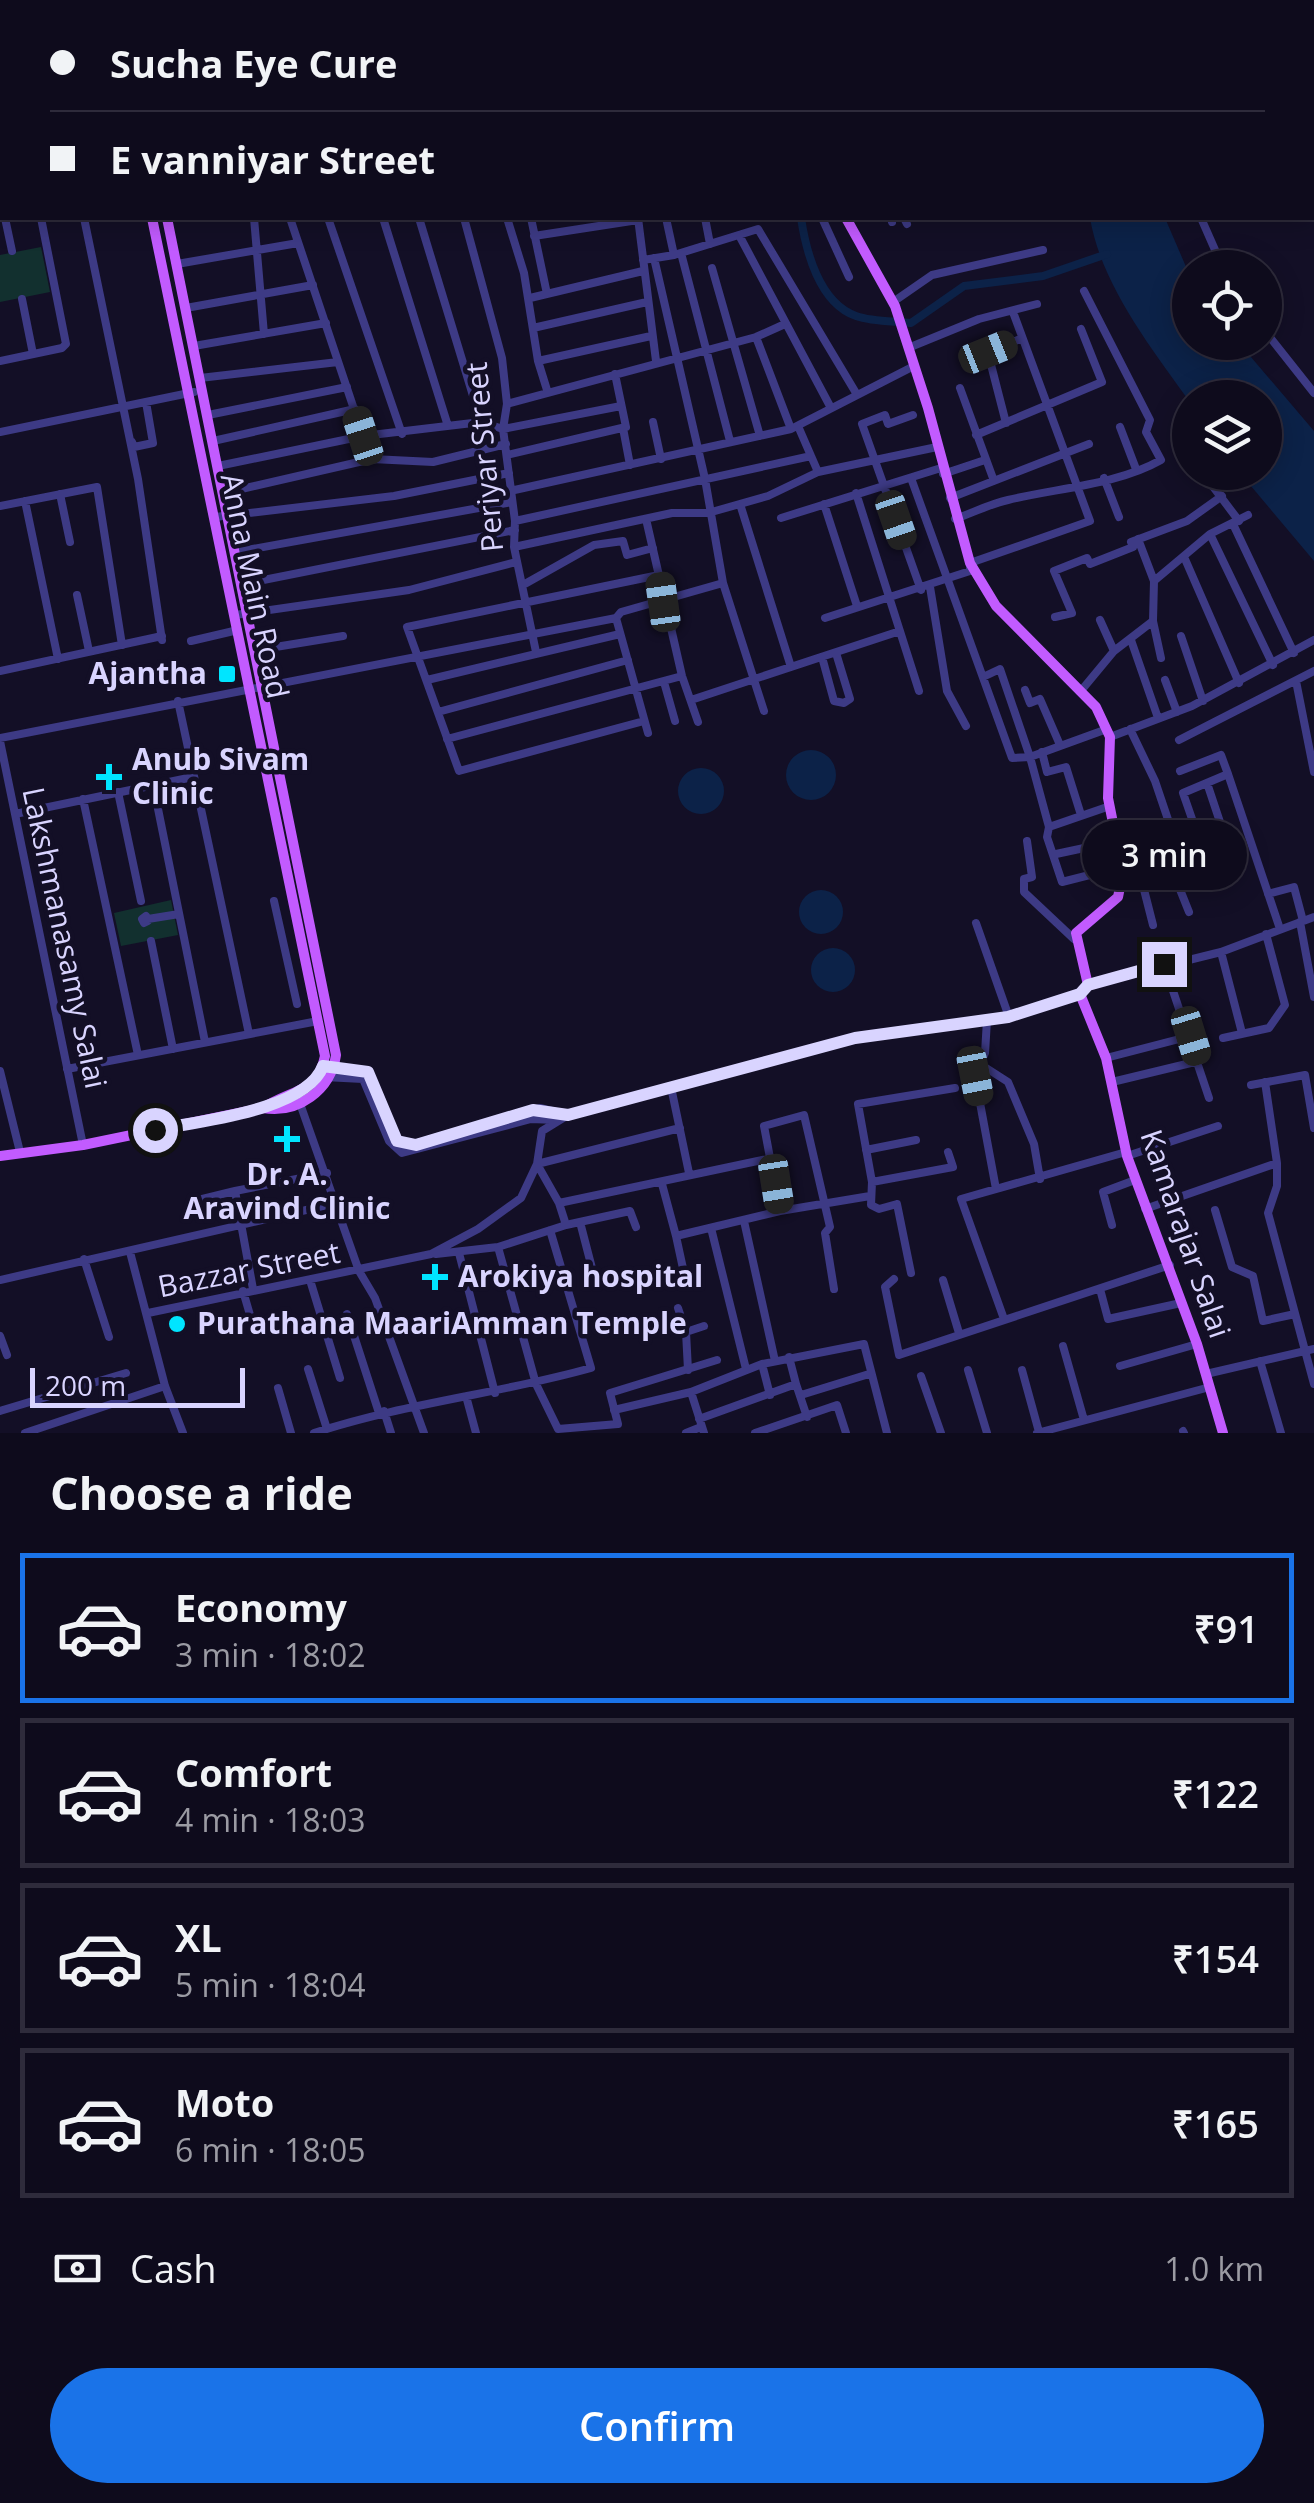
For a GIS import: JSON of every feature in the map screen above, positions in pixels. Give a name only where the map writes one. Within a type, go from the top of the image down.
[{"type":"main road","name":"Anna Main Road","points":[[152,220],[327,1073]]},
{"type":"main road","name":"Anna Main Road","points":[[167,220],[265,688],[336,1055],[327,1073]]},
{"type":"main road","points":[[847,220],[894,304],[970,563],[996,606],[1096,707],[1108,733],[1110,806],[1122,872],[1118,897],[1074,940]]},
{"type":"main road","name":"Kamarajar Salai","points":[[1074,940],[1084,989],[1112,1082],[1126,1154],[1197,1344],[1222,1433]]},
{"type":"main road","points":[[0,1156],[83,1145],[262,1108],[276,1110],[299,1099],[327,1073]]},
{"type":"street","points":[[6,220],[12,251]]},
{"type":"street","points":[[0,361],[65,347],[41,220]]},
{"type":"street","points":[[84,220],[136,446],[153,442],[146,402]]},
{"type":"street","points":[[254,220],[264,334]]},
{"type":"street","points":[[291,220],[363,436]]},
{"type":"street","points":[[329,220],[402,434]]},
{"type":"street","points":[[384,220],[448,426]]},
{"type":"street","points":[[420,220],[481,422]]},
{"type":"street","name":"Periyar Street","points":[[465,220],[502,358],[507,404],[503,429],[514,547],[536,652]]},
{"type":"street","points":[[507,220],[530,298],[538,361],[547,390]]},
{"type":"street","points":[[531,220],[547,294]]},
{"type":"street","points":[[534,236],[632,220]]},
{"type":"street","points":[[638,220],[656,361]]},
{"type":"street","points":[[667,220],[730,441]]},
{"type":"street","points":[[705,220],[710,244]]},
{"type":"street","points":[[823,220],[849,277]]},
{"type":"street","points":[[1202,220],[1214,250]]},
{"type":"street","points":[[643,260],[677,254],[758,229],[856,393]]},
{"type":"street","points":[[739,235],[831,408]]},
{"type":"street","points":[[177,264],[298,243]]},
{"type":"street","points":[[894,304],[932,275],[1042,250]]},
{"type":"street","points":[[654,258],[705,479],[723,582],[764,711]]},
{"type":"street","points":[[712,268],[760,436]]},
{"type":"street","points":[[530,298],[644,271]]},
{"type":"street","points":[[186,308],[259,298],[313,284]]},
{"type":"street","points":[[955,519],[1008,500],[1077,489],[1145,469],[1161,456],[1146,432],[1150,420],[1084,290]]},
{"type":"street","points":[[22,300],[33,354]]},
{"type":"street","points":[[533,328],[646,302]]},
{"type":"street","points":[[907,345],[979,319],[1037,304]]},
{"type":"street","points":[[825,618],[889,595],[925,589],[970,571],[970,563],[1090,521],[1013,312]]},
{"type":"street","points":[[194,346],[326,323]]},
{"type":"street","points":[[507,404],[547,390],[756,337],[785,324]]},
{"type":"street","points":[[976,436],[1102,382],[1081,329]]},
{"type":"street","points":[[538,361],[651,336]]},
{"type":"street","points":[[756,337],[794,428],[818,472]]},
{"type":"street","points":[[1006,423],[988,352],[1022,338]]},
{"type":"street","points":[[1282,352],[1314,393]]},
{"type":"street","points":[[0,432],[189,393],[202,384],[338,362]]},
{"type":"street","points":[[510,490],[794,428],[914,366]]},
{"type":"street","points":[[507,455],[626,428],[614,374]]},
{"type":"street","points":[[208,414],[347,387]]},
{"type":"street","points":[[960,388],[994,481]]},
{"type":"street","points":[[0,671],[162,638],[125,406]]},
{"type":"street","points":[[218,466],[363,436],[481,422],[503,429],[621,406]]},
{"type":"street","points":[[213,441],[355,409]]},
{"type":"street","points":[[912,415],[888,424],[885,415],[862,424],[925,589],[947,691],[966,726]]},
{"type":"street","points":[[653,422],[661,459]]},
{"type":"street","points":[[1120,427],[1136,469]]},
{"type":"street","points":[[623,428],[630,464]]},
{"type":"street","points":[[224,493],[372,459],[433,462],[506,444]]},
{"type":"street","points":[[950,498],[1090,444]]},
{"type":"street","points":[[514,547],[646,518],[708,512],[768,496],[818,472],[936,447]]},
{"type":"street","points":[[242,584],[515,526],[810,456]]},
{"type":"street","points":[[781,518],[884,485],[985,460]]},
{"type":"street","points":[[215,518],[394,496],[509,473]]},
{"type":"street","points":[[911,478],[1012,758],[1030,758],[1060,745],[1130,729],[1178,712],[1243,681],[1314,640]]},
{"type":"street","points":[[1104,478],[1119,517]]},
{"type":"street","points":[[0,506],[97,487],[122,644]]},
{"type":"street","points":[[1217,490],[1240,520],[1294,653]]},
{"type":"street","points":[[60,494],[70,542]]},
{"type":"street","points":[[856,494],[920,690]]},
{"type":"street","points":[[1055,618],[1072,613],[1054,571],[1088,558],[1090,564],[1133,547],[1131,542],[1187,521],[1222,496]]},
{"type":"street","points":[[25,501],[58,660]]},
{"type":"street","points":[[236,552],[512,502]]},
{"type":"street","points":[[740,504],[791,667]]},
{"type":"street","points":[[824,504],[857,606]]},
{"type":"street","points":[[646,518],[663,602],[698,722]]},
{"type":"street","points":[[1154,580],[1185,559],[1210,534],[1240,520]]},
{"type":"street","points":[[1210,534],[1273,665]]},
{"type":"street","points":[[1138,538],[1154,580],[1153,621],[1161,658]]},
{"type":"street","points":[[523,585],[594,544],[623,540],[626,554],[653,548]]},
{"type":"street","points":[[1185,559],[1243,681],[1257,700]]},
{"type":"street","points":[[235,615],[409,590],[516,562]]},
{"type":"street","points":[[644,720],[463,771],[447,739],[407,630],[411,623],[659,575]]},
{"type":"street","points":[[0,740],[250,687],[265,688],[616,618],[622,612],[723,582]]},
{"type":"street","points":[[77,596],[89,652]]},
{"type":"street","points":[[616,618],[648,733]]},
{"type":"street","points":[[1100,620],[1114,651]]},
{"type":"street","points":[[1080,692],[1114,651],[1153,621]]},
{"type":"street","points":[[190,640],[238,630]]},
{"type":"street","points":[[692,700],[900,631]]},
{"type":"street","points":[[427,680],[620,634]]},
{"type":"street","points":[[257,650],[344,636]]},
{"type":"street","points":[[1181,636],[1203,701]]},
{"type":"street","points":[[1131,640],[1158,718]]},
{"type":"street","points":[[822,657],[834,701],[844,703],[850,699],[836,653]]},
{"type":"street","points":[[438,712],[628,660]]},
{"type":"street","points":[[984,677],[1000,669],[1030,758],[1050,827],[1047,837],[1056,854],[1062,882],[1139,870],[1201,852]]},
{"type":"street","points":[[1179,740],[1314,670]]},
{"type":"street","points":[[447,739],[682,676]]},
{"type":"street","points":[[1165,680],[1178,712]]},
{"type":"street","points":[[1296,681],[1314,769]]},
{"type":"street","points":[[664,682],[675,721]]},
{"type":"street","points":[[1025,690],[1030,703],[1040,699],[1060,745]]},
{"type":"street","points":[[178,702],[249,1034]]},
{"type":"street","points":[[1302,708],[1314,708]]},
{"type":"street","points":[[1130,729],[1155,782],[1181,858]]},
{"type":"street","name":"Lakshmanasamy Salai","points":[[0,740],[4,780],[15,814],[83,1145]]},
{"type":"street","points":[[1042,752],[1047,772],[1066,767],[1081,815]]},
{"type":"street","points":[[1180,772],[1221,754],[1280,929]]},
{"type":"street","points":[[1214,882],[1183,795],[1228,774]]},
{"type":"street","points":[[15,814],[193,777]]},
{"type":"street","points":[[1207,783],[1229,849]]},
{"type":"street","points":[[152,784],[205,1042]]},
{"type":"street","points":[[118,792],[141,900]]},
{"type":"street","points":[[83,799],[138,1055]]},
{"type":"street","points":[[1050,827],[1110,806]]},
{"type":"street","points":[[1028,840],[1032,876],[1024,879],[1024,892],[1074,940]]},
{"type":"street","points":[[1056,854],[1117,841]]},
{"type":"street","points":[[1169,862],[1188,912]]},
{"type":"street","points":[[1139,870],[1153,925]]},
{"type":"street","points":[[1268,894],[1294,887],[1314,997]]},
{"type":"street","points":[[274,901],[297,1004]]},
{"type":"street","points":[[148,919],[179,914]]},
{"type":"street","points":[[431,1254],[478,1229],[521,1198],[536,1164],[542,1132],[568,1115],[855,1038],[1008,1017],[1164,964],[1221,952],[1314,918]]},
{"type":"street","points":[[976,923],[1008,1017]]},
{"type":"street","points":[[1222,1038],[1269,1028],[1285,1005],[1266,934]]},
{"type":"street","points":[[151,941],[174,1049]]},
{"type":"street","points":[[1221,952],[1242,1033]]},
{"type":"street","points":[[287,962],[305,959]]},
{"type":"street","points":[[1164,964],[1191,1036],[1208,1098]]},
{"type":"street","points":[[986,1020],[985,1053],[975,1076],[996,1189]]},
{"type":"street","points":[[68,1069],[318,1021]]},
{"type":"street","points":[[1106,1058],[1191,1036]]},
{"type":"street","points":[[1112,1082],[1199,1061]]},
{"type":"street","points":[[980,1064],[1008,1082],[1034,1144],[1040,1179]]},
{"type":"street","points":[[0,1071],[20,1152]]},
{"type":"street","points":[[327,1073],[368,1072],[391,1132],[406,1146],[533,1110],[568,1115]]},
{"type":"street","points":[[327,1073],[365,1080],[388,1140],[402,1152],[532,1118],[556,1120]]},
{"type":"street","points":[[1251,1085],[1304,1076],[1311,1093],[1314,1128]]},
{"type":"street","points":[[1265,1082],[1277,1186],[1268,1214],[1295,1314],[1309,1350],[1314,1384]]},
{"type":"street","points":[[671,1087],[689,1172]]},
{"type":"street","points":[[911,1273],[897,1204],[873,1208],[858,1104],[954,1088]]},
{"type":"street","points":[[299,1099],[359,1271],[376,1298],[424,1433]]},
{"type":"street","points":[[780,1211],[766,1122],[804,1115],[824,1204],[834,1289]]},
{"type":"street","points":[[1004,1319],[961,1199],[1218,1126]]},
{"type":"street","points":[[536,1164],[680,1128]]},
{"type":"street","points":[[866,1150],[916,1140]]},
{"type":"street","points":[[872,1182],[953,1168],[948,1152]]},
{"type":"street","points":[[560,1203],[662,1184],[689,1172],[772,1158]]},
{"type":"street","points":[[1146,1209],[1276,1162]]},
{"type":"street","points":[[536,1164],[560,1203],[566,1225]]},
{"type":"street","points":[[190,1202],[327,1173]]},
{"type":"street","points":[[1112,1225],[1103,1192],[1135,1180]]},
{"type":"street","points":[[662,1184],[684,1273]]},
{"type":"street","points":[[235,1191],[256,1332]]},
{"type":"street","points":[[676,1236],[780,1211],[870,1196]]},
{"type":"street","points":[[0,1280],[337,1203]]},
{"type":"street","points":[[1214,1210],[1232,1267],[1253,1276],[1263,1321],[1295,1314]]},
{"type":"street","points":[[431,1254],[498,1247],[566,1225],[630,1211],[636,1227]]},
{"type":"street","points":[[744,1220],[775,1361]]},
{"type":"street","points":[[580,1222],[593,1272]]},
{"type":"street","points":[[711,1228],[746,1368]]},
{"type":"street","points":[[314,1433],[414,1404],[494,1393],[592,1368],[550,1230]]},
{"type":"street","points":[[498,1247],[536,1384],[554,1431],[601,1430],[618,1424],[610,1393],[717,1360]]},
{"type":"street","points":[[130,1252],[165,1386],[183,1433]]},
{"type":"street","points":[[459,1252],[494,1393]]},
{"type":"street","name":"Bazzar Street","points":[[148,1313],[431,1254]]},
{"type":"street","points":[[84,1259],[109,1338]]},
{"type":"street","points":[[894,1279],[885,1287],[899,1355],[1170,1266]]},
{"type":"street","points":[[310,1280],[340,1378]]},
{"type":"street","points":[[943,1280],[960,1333]]},
{"type":"street","points":[[1100,1288],[1108,1319],[1181,1303]]},
{"type":"street","points":[[678,1308],[686,1332],[688,1370]]},
{"type":"street","points":[[347,1314],[391,1433]]},
{"type":"street","points":[[686,1332],[704,1326]]},
{"type":"street","points":[[0,1336],[7,1354]]},
{"type":"street","points":[[614,1410],[691,1392],[746,1368],[864,1344],[886,1433]]},
{"type":"street","points":[[1120,1366],[1197,1344]]},
{"type":"street","points":[[1063,1346],[1084,1420]]},
{"type":"street","points":[[1022,1370],[1038,1433],[1260,1361],[1309,1350]]},
{"type":"street","points":[[789,1358],[806,1417]]},
{"type":"street","points":[[1260,1361],[1281,1433]]},
{"type":"street","points":[[762,1364],[770,1395]]},
{"type":"street","points":[[308,1369],[327,1429]]},
{"type":"street","points":[[968,1370],[988,1433]]},
{"type":"street","points":[[0,1411],[126,1373]]},
{"type":"street","points":[[802,1395],[869,1374]]},
{"type":"street","points":[[922,1376],[941,1433]]},
{"type":"street","points":[[686,1433],[796,1384]]},
{"type":"street","points":[[26,1433],[165,1386]]},
{"type":"street","points":[[278,1388],[291,1433]]},
{"type":"street","points":[[691,1392],[701,1426]]},
{"type":"street","points":[[466,1396],[476,1433]]},
{"type":"street","points":[[756,1433],[837,1405],[846,1433]]},
{"type":"street","points":[[345,1423],[350,1433]]},
{"type":"green space","points":[[41,247],[50,292],[0,302],[0,255]]},
{"type":"green space","points":[[171,900],[178,935],[121,946],[114,913]]},
{"type":"water","points":[[1090,220],[1166,220],[1179,250],[1172,250],[1172,360],[1253,360],[1271,380],[1174,380],[1144,337],[1105,267]]},
{"type":"water","points":[[1282,393],[1314,431],[1314,561],[1254,490],[1282,490]]},
{"type":"water","points":[[811,750],[828,758],[836,775],[828,792],[811,800],[794,792],[786,775],[794,758]]},
{"type":"water","points":[[701,768],[717,775],[724,791],[717,807],[701,814],[685,807],[678,791],[685,775]]},
{"type":"water","points":[[821,890],[837,896],[843,912],[837,928],[821,934],[805,928],[799,912],[805,896]]},
{"type":"water","points":[[833,948],[848,955],[855,970],[848,985],[833,992],[818,985],[811,970],[818,955]]},
{"type":"waterway","points":[[801,220],[816,274],[832,300],[856,316],[876,320],[911,323],[964,286],[1043,276],[1107,254]]},
{"type":"place","name":"Ajantha","points":[[227,674]]},
{"type":"place","name":"Anub Sivam Clinic","points":[[109,777]]},
{"type":"place","name":"Dr. A. Aravind Clinic","points":[[287,1139]]},
{"type":"place","name":"Arokiya hospital","points":[[435,1277]]},
{"type":"place","name":"Purathana MaariAmman Temple","points":[[177,1324]]},
{"type":"route","points":[[155,1130],[262,1108],[306,1090],[323,1066],[340,1072],[366,1070],[397,1141],[406,1146],[416,1145],[540,1108],[568,1115],[855,1038],[1008,1017],[1080,994],[1088,985],[1164,964]]}]
